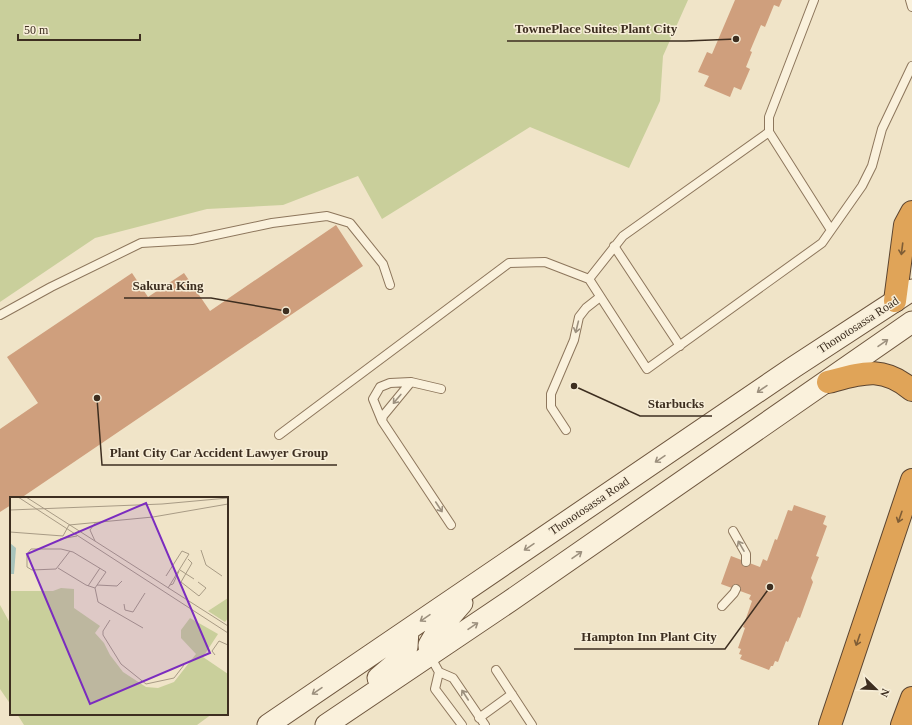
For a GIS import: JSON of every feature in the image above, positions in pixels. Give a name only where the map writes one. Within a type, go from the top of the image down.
[{"type":"highway","points":[[904,295],[905,225],[912,212]]},
{"type":"highway","points":[[828,382],[857,374],[879,373],[898,380],[912,390]]},
{"type":"highway","points":[[830,725],[912,480]]},
{"type":"highway","points":[[902,725],[912,698]]},
{"type":"main road","name":"Thonotosassa Road","points":[[268,725],[839,337],[904,295]]},
{"type":"main road","points":[[326,725],[434,664],[650,504],[828,382],[912,322]]},
{"type":"main road","points":[[692,475],[732,437],[865,339],[864,332],[858,330],[839,337]]},
{"type":"main road","points":[[650,504],[685,462],[692,449],[692,437]]},
{"type":"main road","points":[[434,664],[429,645],[436,633],[444,622],[492,573]]},
{"type":"main road","points":[[326,725],[398,661],[407,647],[408,630]]},
{"type":"lane","points":[[814,0],[769,117],[768,132],[831,230]]},
{"type":"lane","points":[[910,0],[912,6]]},
{"type":"lane","points":[[279,435],[508,263],[545,262],[589,280],[647,369],[822,243],[862,186],[872,166],[882,129],[912,66]]},
{"type":"lane","points":[[589,280],[622,236],[768,132]]},
{"type":"lane","points":[[0,314],[141,243],[192,240],[272,223],[327,216],[350,223],[383,264],[390,285]]},
{"type":"lane","points":[[614,246],[680,346]]},
{"type":"lane","points":[[566,430],[551,407],[551,394],[574,340],[579,317],[586,308],[600,297]]},
{"type":"lane","points":[[441,389],[411,382],[390,383],[380,387],[373,399],[382,421],[451,525]]},
{"type":"lane","points":[[382,421],[383,416],[411,382]]},
{"type":"lane","points":[[733,531],[746,554],[746,562]]},
{"type":"lane","points":[[722,606],[734,594],[736,589]]},
{"type":"lane","points":[[434,664],[453,678],[485,725]]},
{"type":"lane","points":[[434,664],[435,689],[462,725]]},
{"type":"lane","points":[[496,670],[532,725]]},
{"type":"lane","points":[[479,718],[512,694]]},
{"type":"green space","points":[[0,0],[688,0],[663,56],[660,101],[629,168],[530,127],[382,219],[358,176],[283,205],[207,209],[95,238],[0,302]]},
{"type":"green space","points":[[0,605],[10,623],[10,704],[0,689]]},
{"type":"green space","points":[[18,715],[211,715],[197,725],[24,725]]},
{"type":"building","points":[[735,0],[782,0],[779,7],[774,5],[765,27],[761,25],[750,51],[752,52],[746,67],[750,69],[741,90],[734,87],[730,97],[704,86],[709,76],[698,72],[707,52],[712,54]]},
{"type":"building","points":[[336,225],[363,266],[22,497],[10,497],[10,506],[0,512],[0,429],[38,403],[7,357],[132,273],[148,297],[184,273],[210,311]]},
{"type":"building","points":[[794,505],[826,516],[823,524],[827,526],[816,556],[819,557],[811,578],[813,582],[800,618],[798,617],[788,642],[786,641],[778,662],[775,661],[769,670],[740,659],[742,655],[739,654],[741,649],[738,648],[745,628],[743,627],[752,601],[749,599],[751,595],[721,584],[731,556],[760,567],[763,559],[767,561],[775,539],[777,540],[788,510],[792,511]]},
{"type":"place","name":"TownePlace Suites Plant City","points":[[736,39]]},
{"type":"place","name":"Sakura King","points":[[286,311]]},
{"type":"place","name":"Starbucks","points":[[574,386]]},
{"type":"place","name":"Plant City Car Accident Lawyer Group","points":[[97,398]]},
{"type":"place","name":"Hampton Inn Plant City","points":[[770,587]]}]
